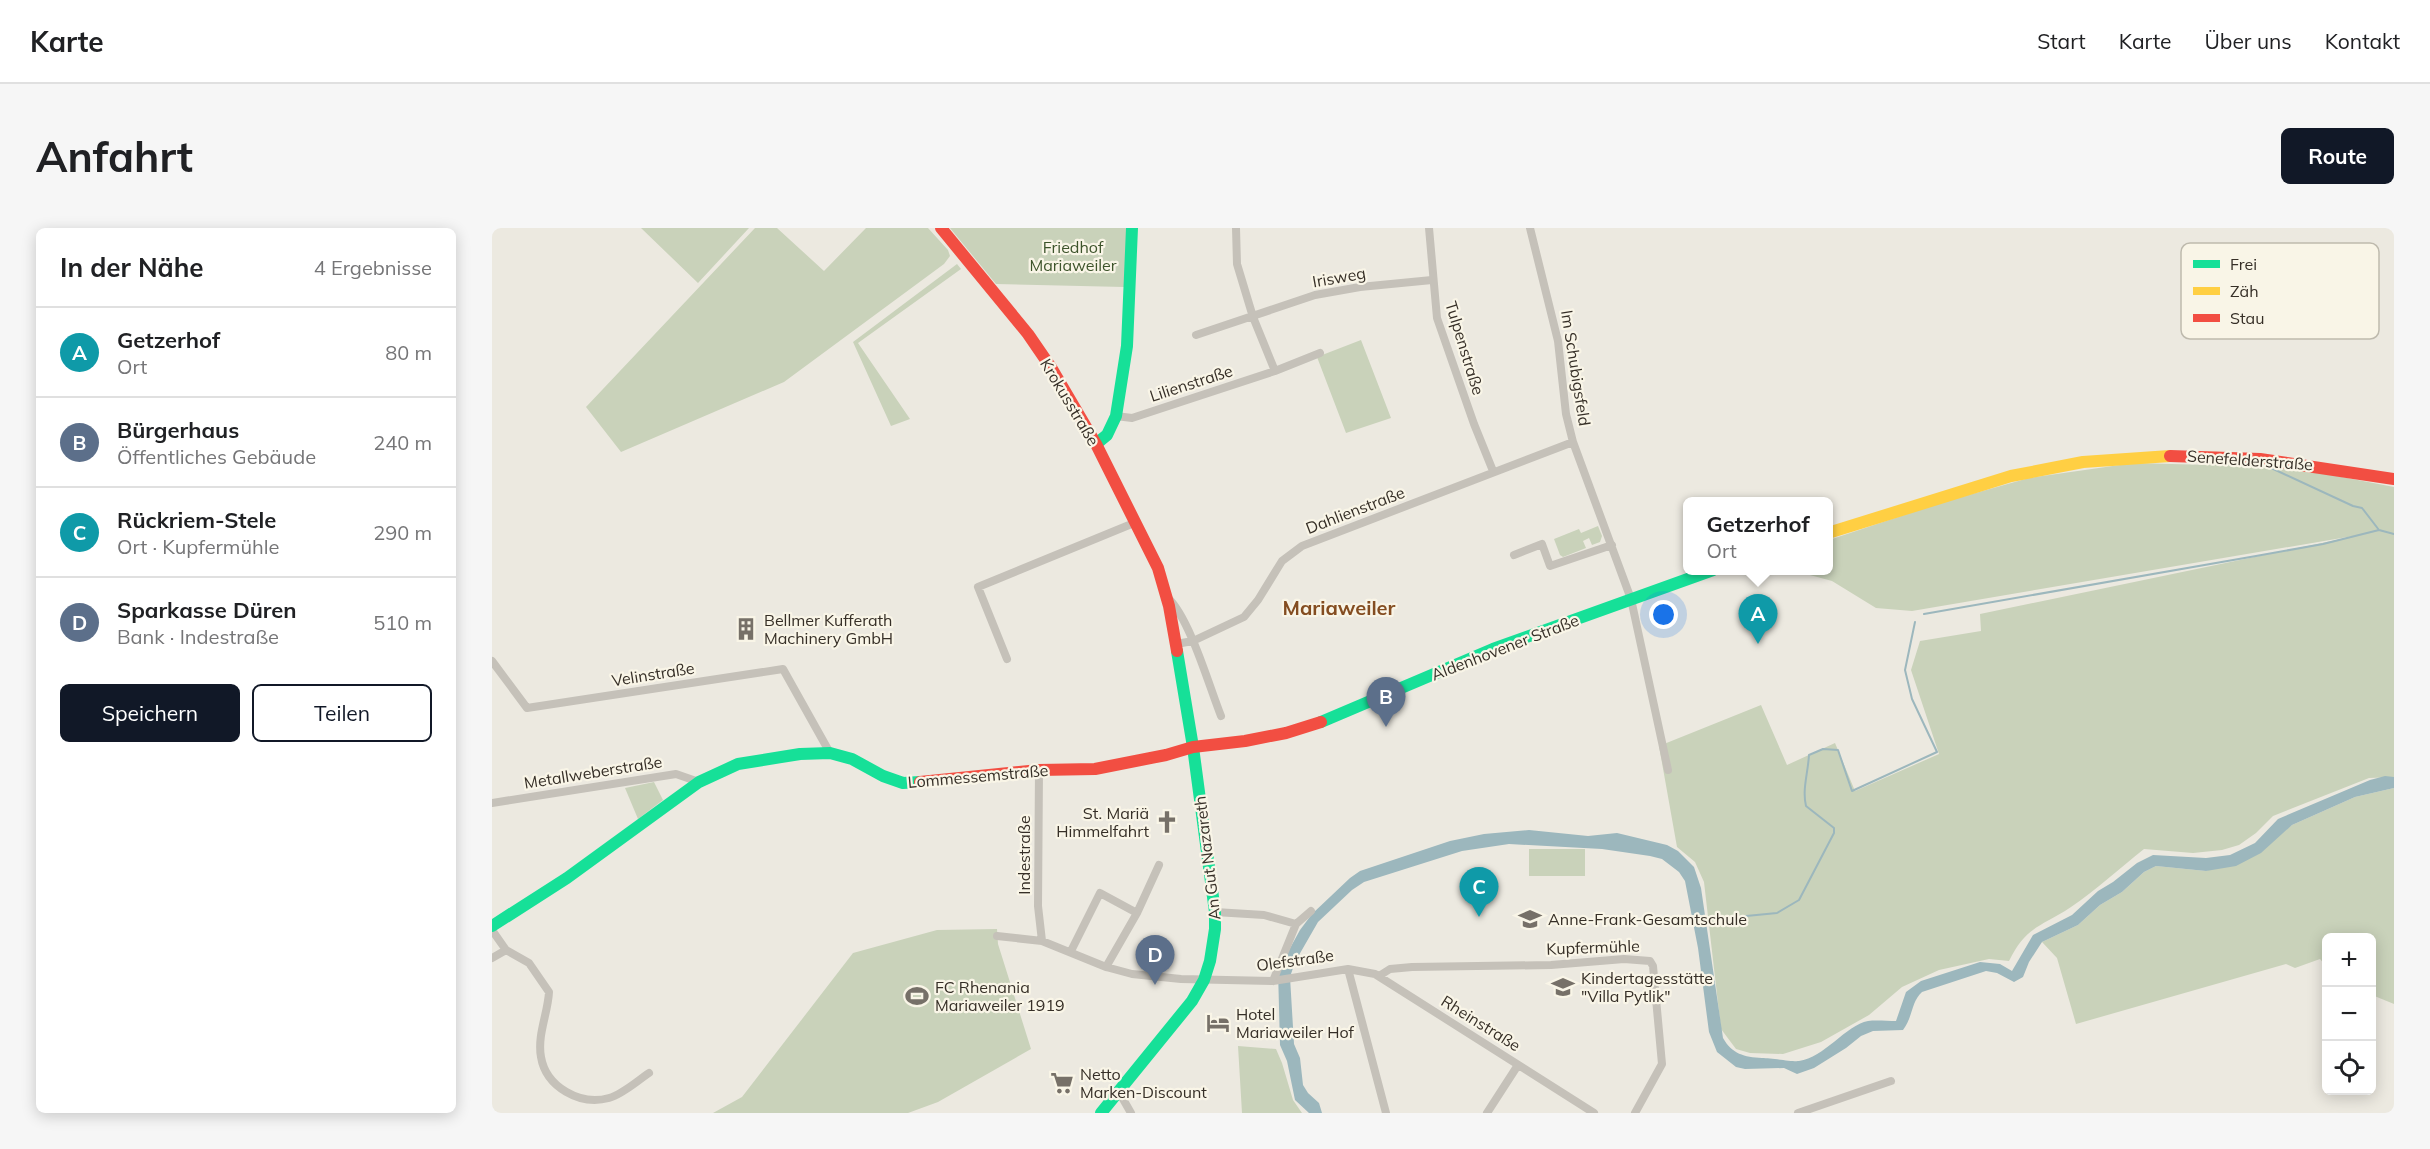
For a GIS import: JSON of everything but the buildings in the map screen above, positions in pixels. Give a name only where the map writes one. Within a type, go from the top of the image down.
[{"type":"street","name":"Krokusstraße","points":[[941,228],[1028,334],[1052,369],[1096,444],[1158,568],[1176,644],[1193,747]]},
{"type":"street","points":[[1096,444],[1107,435],[1116,416],[1127,346],[1132,228]]},
{"type":"street","points":[[1236,228],[1237,264],[1253,317],[1275,371]]},
{"type":"street","name":"Tulpenstraße","points":[[1429,228],[1437,318],[1493,471]]},
{"type":"street","name":"Im Schubigsfeld","points":[[1530,228],[1558,341],[1564,383],[1564,404],[1574,442],[1631,599],[1668,770]]},
{"type":"street","name":"Irisweg","points":[[1253,317],[1315,295],[1360,287],[1432,280]]},
{"type":"street","points":[[1196,335],[1253,317]]},
{"type":"street","name":"Lilienstraße","points":[[1116,416],[1132,418],[1275,371],[1320,353]]},
{"type":"street","name":"Dahlienstraße","points":[[1176,644],[1193,641],[1244,617],[1258,600],[1282,561],[1302,546],[1493,471],[1574,442]]},
{"type":"street","name":"Senefelderstraße","points":[[1833,531],[1933,499],[2035,471],[2082,462],[2141,456],[2206,454],[2316,465],[2394,479]]},
{"type":"street","points":[[1007,659],[978,587],[1134,523]]},
{"type":"street","points":[[1514,555],[1542,544],[1550,566],[1612,545]]},
{"type":"street","name":"Aldenhovener Straße","points":[[1193,747],[1245,741],[1307,728],[1493,649],[1699,575]]},
{"type":"street","name":"Krokusstraße","points":[[1166,596],[1177,607],[1193,641],[1221,716]]},
{"type":"street","name":"Velinstraße","points":[[492,661],[527,708],[783,669],[830,753]]},
{"type":"street","name":"Lommessemstraße","points":[[492,928],[567,878],[699,782],[738,764],[800,754],[830,753],[852,759],[883,776],[903,783],[1039,770],[1095,769],[1166,755],[1193,747]]},
{"type":"street","name":"An Gut Nazareth","points":[[1101,1113],[1192,1001],[1204,980],[1213,949],[1215,912],[1193,747]]},
{"type":"street","name":"Indestraße","points":[[1039,770],[1038,906],[1042,940]]},
{"type":"street","name":"Metallweberstraße","points":[[492,803],[676,774],[699,782]]},
{"type":"street","points":[[1106,967],[1137,913],[1159,865]]},
{"type":"street","points":[[1071,951],[1100,893],[1137,913]]},
{"type":"street","points":[[1275,981],[1296,924],[1311,911]]},
{"type":"street","points":[[1215,912],[1264,915],[1296,924]]},
{"type":"street","points":[[492,928],[506,950],[529,963],[549,992],[541,1033],[540,1056],[547,1074],[560,1087],[574,1096],[592,1100],[610,1098],[649,1073]]},
{"type":"street","points":[[998,936],[1042,940],[1106,967],[1132,974],[1204,980]]},
{"type":"street","points":[[492,958],[506,950]]},
{"type":"street","name":"Kupfermühle","points":[[1379,976],[1390,969],[1412,967],[1551,964],[1624,959],[1650,961],[1653,966],[1662,1064],[1635,1113]]},
{"type":"street","name":"Olefstraße","points":[[1204,980],[1275,981],[1348,969],[1386,1113]]},
{"type":"street","name":"Rheinstraße","points":[[1348,969],[1379,976],[1594,1113]]},
{"type":"street","points":[[1487,1113],[1518,1065]]},
{"type":"street","points":[[1798,1113],[1891,1081]]},
{"type":"street","points":[[1119,1092],[1131,1113]]},
{"type":"green space","points":[[641,228],[749,228],[698,283]]},
{"type":"green space","points":[[755,228],[777,228],[824,271],[866,228],[928,228],[948,250],[950,256],[944,264],[784,382],[621,452],[586,407]]},
{"type":"green space","name":"Friedhof Mariaweiler","points":[[950,228],[1128,228],[1124,287],[996,284]]},
{"type":"green space","points":[[957,264],[961,269],[858,343],[910,419],[891,426],[853,342]]},
{"type":"green space","points":[[1361,340],[1391,418],[1346,433],[1317,357]]},
{"type":"green space","points":[[2212,461],[2285,466],[2394,487],[2394,777],[2369,778],[2273,816],[2256,833],[2239,845],[2222,850],[2193,853],[2144,849],[2080,900],[2035,928],[2015,949],[2009,961],[1989,959],[1939,970],[1902,987],[1869,1015],[1821,1042],[1783,1054],[1750,1053],[1736,1049],[1721,1029],[1704,882],[1695,862],[1677,847],[1659,746],[1761,705],[1787,765],[1835,743],[1855,791],[1939,754],[1911,670],[1920,641],[1981,631],[1980,614],[2365,534],[1912,611],[1876,608],[1832,581],[1810,575],[1833,575],[1833,539],[1940,503],[2029,478],[2134,463],[2209,465]]},
{"type":"green space","points":[[1598,526],[1602,536],[1600,542],[1592,545],[1589,538],[1583,541],[1586,548],[1563,557],[1560,555],[1554,539],[1579,529],[1581,533]]},
{"type":"green space","points":[[654,782],[663,800],[638,819],[625,788]]},
{"type":"green space","points":[[2394,788],[2394,1004],[2376,997],[2376,933],[2322,933],[2322,961],[2320,959],[2295,968],[2286,964],[2076,1024],[2057,958],[2042,942],[2078,925],[2100,905],[2122,892],[2144,872],[2156,866],[2206,871],[2276,837],[2292,825],[2355,797]]},
{"type":"green space","points":[[1529,849],[1585,849],[1585,876],[1529,876]]},
{"type":"green space","name":"FC Rhenania Mariaweiler 1919","points":[[997,929],[998,944],[1031,1049],[938,1102],[908,1113],[713,1113],[742,1097],[853,953],[937,930]]},
{"type":"green space","points":[[1238,1046],[1276,1049],[1293,1100],[1302,1113],[1242,1113]]},
{"type":"water","points":[[2385,776],[2394,777],[2394,788],[2355,797],[2292,825],[2261,853],[2236,866],[2206,871],[2156,866],[2144,872],[2122,892],[2100,905],[2078,925],[2042,942],[2029,962],[2023,977],[2014,982],[1997,973],[1986,971],[1922,992],[1903,1030],[1873,1031],[1861,1036],[1814,1068],[1797,1074],[1784,1068],[1745,1069],[1736,1067],[1717,1052],[1709,1032],[1698,948],[1685,881],[1679,872],[1662,859],[1602,849],[1509,844],[1462,851],[1364,882],[1352,890],[1318,922],[1295,962],[1290,977],[1294,1044],[1300,1058],[1303,1085],[1319,1103],[1322,1113],[1309,1113],[1295,1100],[1287,1061],[1280,1045],[1278,970],[1300,930],[1312,914],[1360,871],[1450,841],[1484,834],[1529,830],[1588,836],[1617,833],[1667,845],[1678,851],[1694,867],[1701,888],[1723,1038],[1730,1048],[1744,1055],[1799,1061],[1817,1054],[1860,1024],[1868,1021],[1896,1021],[1906,992],[1921,981],[1980,962],[2000,964],[2012,971],[2033,935],[2072,915],[2098,891],[2137,863],[2153,855],[2206,858],[2230,855],[2255,843],[2278,819],[2370,780]]},
{"type":"waterway","points":[[2269,467],[2353,506],[2362,508],[2379,530],[2394,534]]},
{"type":"waterway","points":[[1924,614],[2323,544],[2379,530]]},
{"type":"waterway","points":[[1705,920],[1777,913],[1799,900],[1834,833],[1834,828],[1806,806],[1805,788],[1809,755],[1823,749],[1838,750],[1852,791],[1937,752],[1912,699],[1905,670],[1915,622]]},
{"type":"traffic: fast","points":[[1096,444],[1107,435],[1116,416],[1127,346],[1132,228]]},
{"type":"traffic: fast","points":[[1321,722],[1493,649],[1699,575]]},
{"type":"traffic: fast","points":[[1101,1113],[1192,1001],[1204,980],[1210,961],[1215,912],[1193,747],[1177,651]]},
{"type":"traffic: fast","points":[[492,926],[567,878],[699,782],[738,764],[800,754],[830,753],[852,759],[883,776],[903,783],[920,782]]},
{"type":"traffic: slow","points":[[1833,531],[2011,476],[2083,462],[2170,456]]},
{"type":"traffic: jam","points":[[941,228],[1028,334],[1052,369],[1096,444],[1158,568],[1169,606],[1177,651]]},
{"type":"traffic: jam","points":[[2170,456],[2260,459],[2394,479]]},
{"type":"traffic: jam","points":[[920,782],[1039,770],[1095,769],[1166,755],[1193,747],[1245,741],[1286,733],[1321,722]]},
{"type":"place","name":"Bellmer Kufferath Machinery GmbH","points":[[746,629]]},
{"type":"place","name":"Getzerhof","points":[[1758,644]]},
{"type":"place","name":"Bürgerhaus","points":[[1386,727]]},
{"type":"place","name":"St. Mariä Himmelfahrt","points":[[1167,822]]},
{"type":"place","name":"Rückriem-Stele","points":[[1479,917]]},
{"type":"place","name":"Anne-Frank-Gesamtschule","points":[[1530,919]]},
{"type":"place","name":"Sparkasse Düren","points":[[1155,985]]},
{"type":"place","name":"Kindertagesstätte \"Villa Pytlik\"","points":[[1563,987]]},
{"type":"place","name":"FC Rhenania Mariaweiler 1919","points":[[917,996]]},
{"type":"place","name":"Hotel Mariaweiler Hof","points":[[1218,1023]]},
{"type":"place","name":"Netto Marken-Discount","points":[[1062,1083]]},
{"type":"district","name":"Mariaweiler","points":[[1339,607]]}]
